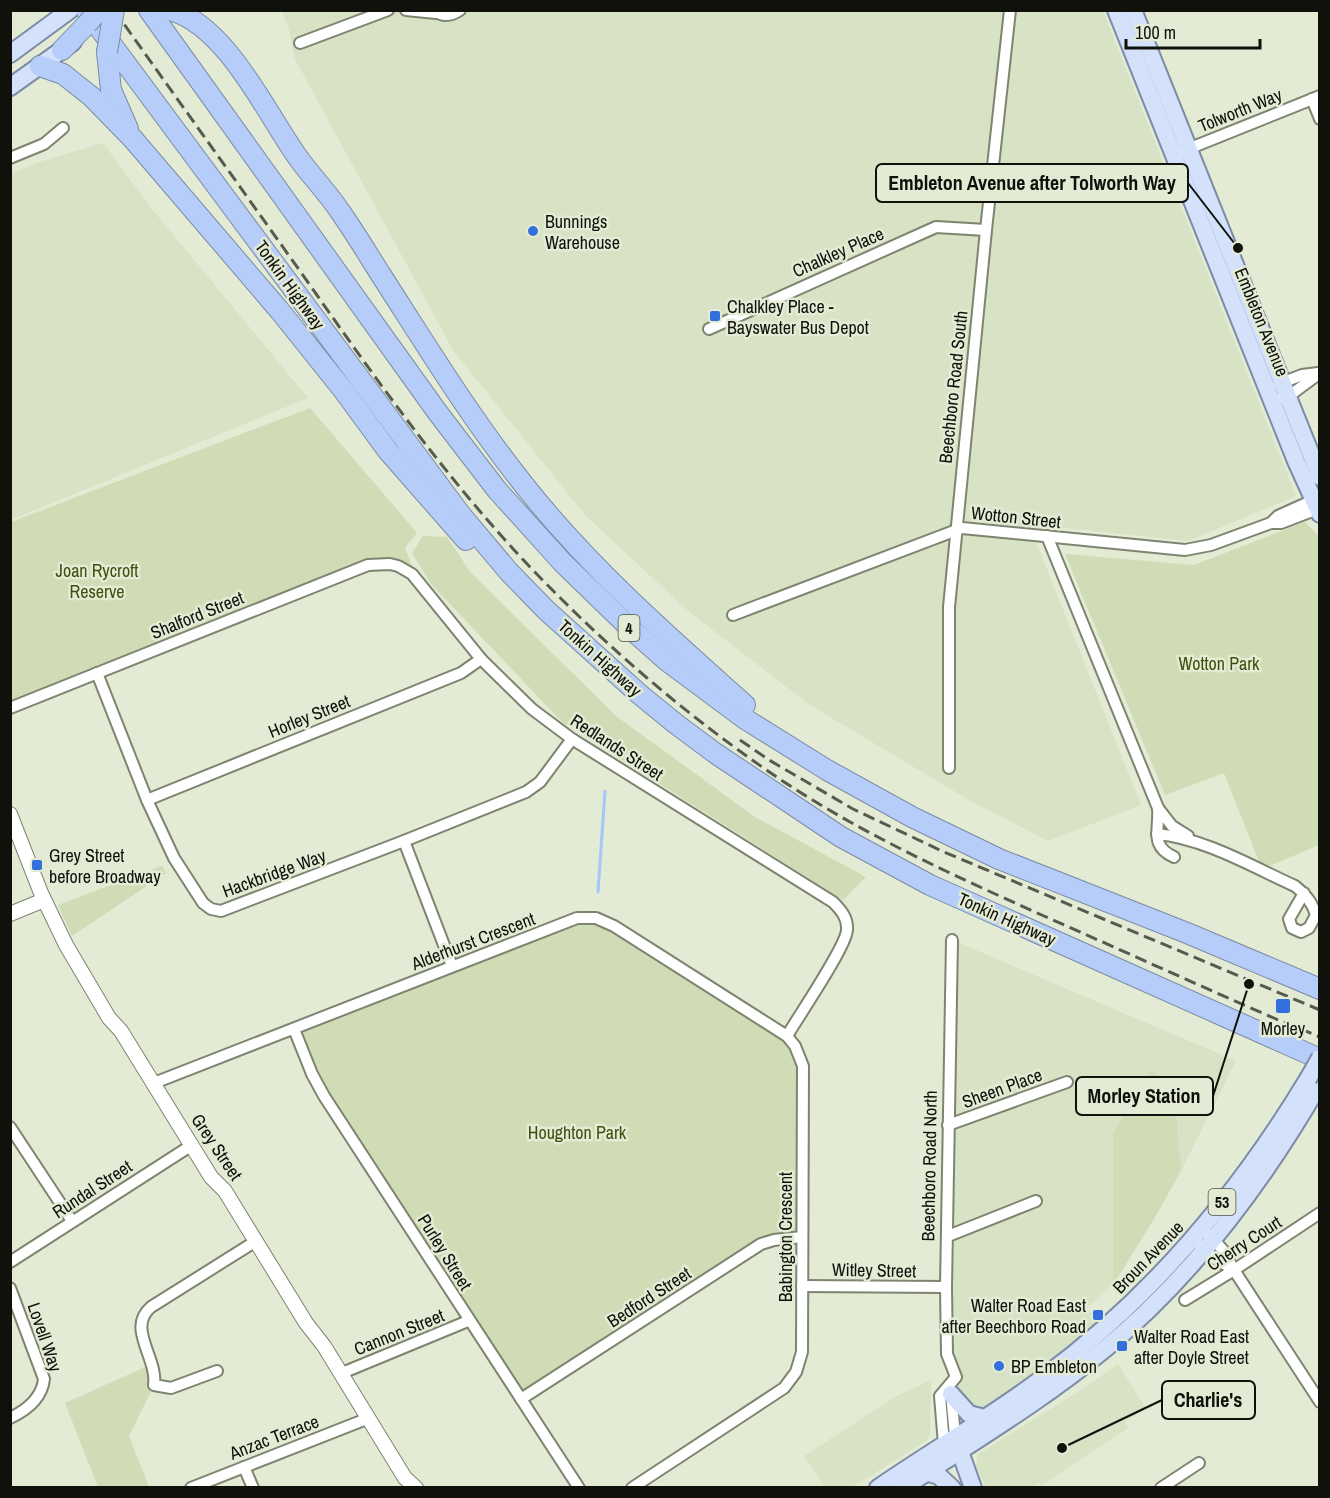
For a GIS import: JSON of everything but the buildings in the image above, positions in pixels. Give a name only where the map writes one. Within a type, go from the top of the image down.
[{"type":"highway","name":"4","points":[[149,10],[479,467],[529,526],[596,596],[667,661],[745,719],[865,792],[955,839],[999,859],[1320,988]]},
{"type":"highway","points":[[174,11],[205,20],[236,61],[298,159],[339,209],[466,407],[528,491],[622,593],[787,744]]},
{"type":"highway","points":[[62,50],[101,16]]},
{"type":"highway","points":[[101,16],[111,90],[133,139]]},
{"type":"highway","name":"Tonkin Highway","points":[[101,16],[432,477],[509,572],[546,610],[638,693],[715,753],[841,837],[930,885],[1320,1058]]},
{"type":"highway","points":[[40,66],[63,74],[92,97],[133,139],[280,311],[417,485],[513,589],[546,610]]},
{"type":"main road","points":[[10,54],[70,10]]},
{"type":"main road","name":"Embleton Avenue","points":[[1123,13],[1181,152],[1246,292],[1277,392],[1318,506]]},
{"type":"main road","points":[[10,87],[62,50]]},
{"type":"main road","name":"Embleton Avenue","points":[[1181,152],[1244,331],[1320,477]]},
{"type":"main road","points":[[1244,331],[1249,321],[1246,292]]},
{"type":"main road","name":"Broun Avenue","points":[[952,1448],[1047,1393],[1105,1349],[1161,1297],[1203,1240],[1255,1160],[1315,1083],[1320,1058]]},
{"type":"main road","name":"Broun Avenue","points":[[952,1448],[984,1418],[1045,1377],[1104,1329],[1152,1283],[1203,1240]]},
{"type":"main road","points":[[949,1390],[969,1414],[984,1418]]},
{"type":"main road","points":[[903,1488],[926,1472],[952,1448]]},
{"type":"main road","points":[[878,1488],[952,1448]]},
{"type":"main road","name":"Beechboro Road North","points":[[952,1448],[960,1488]]},
{"type":"main road","name":"Beechboro Road North","points":[[952,1448],[973,1488]]},
{"type":"main road","points":[[926,1472],[939,1476],[952,1488]]},
{"type":"street","points":[[300,43],[388,10]]},
{"type":"street","points":[[406,10],[435,12],[448,16],[460,10]]},
{"type":"street","name":"Beechboro Road South","points":[[949,768],[949,607],[1010,10]]},
{"type":"street","points":[[1316,98],[1320,119]]},
{"type":"street","name":"Tolworth Way","points":[[1181,152],[1316,98]]},
{"type":"street","points":[[10,158],[44,144],[63,128]]},
{"type":"street","name":"Chalkley Place","points":[[709,329],[936,227],[986,230]]},
{"type":"street","points":[[1277,392],[1302,375],[1320,373]]},
{"type":"street","name":"Wotton Street","points":[[733,615],[956,529],[1185,550],[1211,545],[1271,523],[1278,516],[1318,506]]},
{"type":"street","points":[[1047,536],[1158,808],[1172,826],[1201,844]]},
{"type":"street","name":"Shalford Street","points":[[10,708],[368,565],[383,563],[398,566]]},
{"type":"street","name":"Redlands Street","points":[[398,566],[417,579],[481,659],[532,709],[572,739],[833,902],[842,911],[846,920],[845,939],[787,1036]]},
{"type":"street","name":"Horley Street","points":[[147,800],[461,673],[481,659]]},
{"type":"street","name":"Hackbridge Way","points":[[97,673],[147,800],[181,871],[203,903],[212,909],[222,911],[526,792],[540,782],[572,739]]},
{"type":"street","points":[[1158,808],[1159,846],[1162,851],[1174,857]]},
{"type":"street","name":"Grey Street","points":[[10,814],[43,897],[66,945],[102,1007],[122,1031],[211,1177],[225,1191],[306,1323],[318,1336],[342,1373],[405,1478],[416,1488]]},
{"type":"street","points":[[1157,834],[1181,837],[1201,844],[1295,886],[1304,893]]},
{"type":"street","points":[[404,841],[452,966]]},
{"type":"street","points":[[10,906],[43,897]]},
{"type":"street","points":[[10,914],[43,897]]},
{"type":"street","name":"Alderhurst Crescent","points":[[153,1083],[578,918],[596,918],[614,926],[787,1036]]},
{"type":"street","name":"Beechboro Road North","points":[[952,940],[946,1287],[947,1354],[956,1377],[949,1390],[940,1396],[952,1448]]},
{"type":"street","name":"Purley Street","points":[[294,1029],[312,1074],[324,1096],[468,1321],[579,1488]]},
{"type":"street","name":"Babington Crescent","points":[[632,1488],[784,1388],[796,1372],[802,1352],[803,1066],[795,1046],[787,1036]]},
{"type":"street","name":"Sheen Place","points":[[948,1125],[1067,1082]]},
{"type":"street","points":[[10,1126],[72,1221]]},
{"type":"street","name":"Rundal Street","points":[[10,1262],[192,1145]]},
{"type":"street","points":[[948,1236],[1036,1201]]},
{"type":"street","name":"Cherry Court","points":[[1185,1300],[1320,1213]]},
{"type":"street","name":"Bedford Street","points":[[521,1399],[760,1244],[802,1237]]},
{"type":"street","points":[[1203,1240],[1222,1250],[1316,1388],[1320,1402]]},
{"type":"street","points":[[217,1371],[171,1388],[154,1385],[152,1364],[140,1330],[141,1317],[151,1307],[256,1241]]},
{"type":"street","name":"Witley Street","points":[[802,1286],[946,1287]]},
{"type":"street","name":"Lovell Way","points":[[10,1288],[45,1379],[38,1397],[23,1411],[10,1418]]},
{"type":"street","name":"Cannon Street","points":[[342,1373],[468,1321]]},
{"type":"street","name":"Anzac Terrace","points":[[191,1488],[369,1418]]},
{"type":"street","points":[[1161,1488],[1199,1463]]},
{"type":"street","points":[[244,1467],[253,1488]]},
{"type":"shaded area","points":[[282,11],[1103,11],[1296,496],[1188,541],[1029,524],[1141,805],[1048,841],[974,803],[810,705],[687,610],[585,515],[453,350],[295,59],[289,29]]},
{"type":"shaded area","points":[[103,143],[152,209],[308,398],[11,520],[11,174],[39,162]]},
{"type":"shaded area","points":[[957,942],[1236,1061],[1181,1171],[1178,1128],[1149,1072],[1113,1134],[1113,1285],[1087,1307],[1100,1326],[984,1418],[947,1386]]},
{"type":"shaded area","points":[[1118,1364],[1146,1408],[1125,1422],[1128,1428],[1041,1486],[1038,1483],[1031,1487],[986,1487],[976,1466],[978,1454],[1081,1390]]},
{"type":"shaded area","points":[[931,1380],[930,1434],[926,1441],[853,1487],[825,1487],[804,1456],[895,1397]]},
{"type":"green space","name":"Joan Rycroft Reserve","points":[[310,408],[417,533],[405,548],[417,579],[383,563],[11,708],[11,522]]},
{"type":"green space","name":"Wotton Park","points":[[1305,522],[1319,537],[1319,845],[1262,869],[1224,773],[1165,795],[1065,554],[1194,565]]},
{"type":"green space","points":[[423,536],[447,537],[471,573],[616,716],[755,817],[866,877],[843,900],[562,722],[431,584],[412,553]]},
{"type":"green space","points":[[162,866],[166,873],[72,936],[58,905]]},
{"type":"green space","name":"Houghton Park","points":[[577,918],[596,918],[787,1036],[801,1057],[802,1237],[774,1240],[521,1399],[324,1096],[294,1029]]},
{"type":"green space","points":[[1149,1071],[1174,1084],[1181,1171],[1113,1285],[1113,1134]]},
{"type":"green space","points":[[152,1364],[154,1385],[129,1436],[149,1487],[98,1487],[65,1403]]},
{"type":"waterway","points":[[598,892],[605,791]]},
{"type":"railway","points":[[114,10],[360,356],[460,488],[544,581],[603,639],[665,693],[765,769],[866,831],[1008,900],[1320,1037]]},
{"type":"railway","points":[[740,740],[769,760],[853,809],[944,852],[1320,1010]]},
{"type":"place","name":"Bunnings Warehouse","points":[[533,231]]},
{"type":"place","name":"Embleton Avenue after Tolworth Way","points":[[1238,248]]},
{"type":"place","name":"Chalkley Place - Bayswater Bus Depot","points":[[715,316]]},
{"type":"place","name":"Grey Street before Broadway","points":[[37,865]]},
{"type":"place","name":"Morley Station","points":[[1249,984]]},
{"type":"place","name":"Morley","points":[[1283,1006]]},
{"type":"place","name":"Walter Road East after Beechboro Road","points":[[1098,1315]]},
{"type":"place","name":"Walter Road East after Doyle Street","points":[[1122,1346]]},
{"type":"place","name":"BP Embleton","points":[[999,1366]]},
{"type":"place","name":"Charlie's","points":[[1062,1448]]}]
